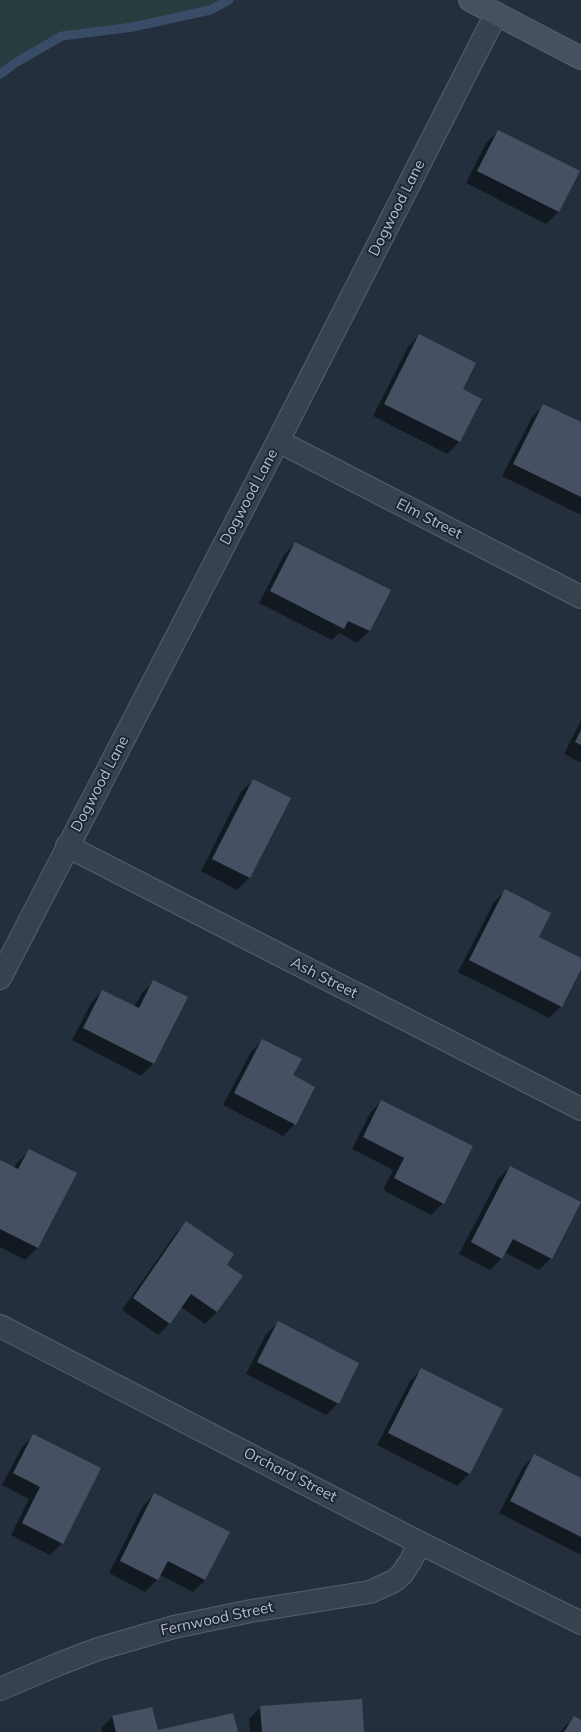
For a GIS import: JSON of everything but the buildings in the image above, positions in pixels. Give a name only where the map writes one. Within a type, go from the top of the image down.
[{"type":"main road","points":[[470,0],[581,58]]},
{"type":"street","name":"Dogwood Lane","points":[[0,978],[67,846],[278,442],[496,14]]},
{"type":"street","name":"Elm Street","points":[[278,442],[581,597]]},
{"type":"street","name":"Ash Street","points":[[67,846],[581,1109]]},
{"type":"street","name":"Orchard Street","points":[[0,1326],[581,1623]]},
{"type":"street","name":"Fernwood Street","points":[[0,1689],[98,1649],[174,1627],[251,1610],[370,1592],[394,1581],[402,1574],[420,1542]]},
{"type":"green space","points":[[0,0],[229,0],[210,10],[62,36],[0,77]]},
{"type":"waterway","points":[[0,74],[15,63],[62,36],[133,27],[210,10],[229,0]]}]
